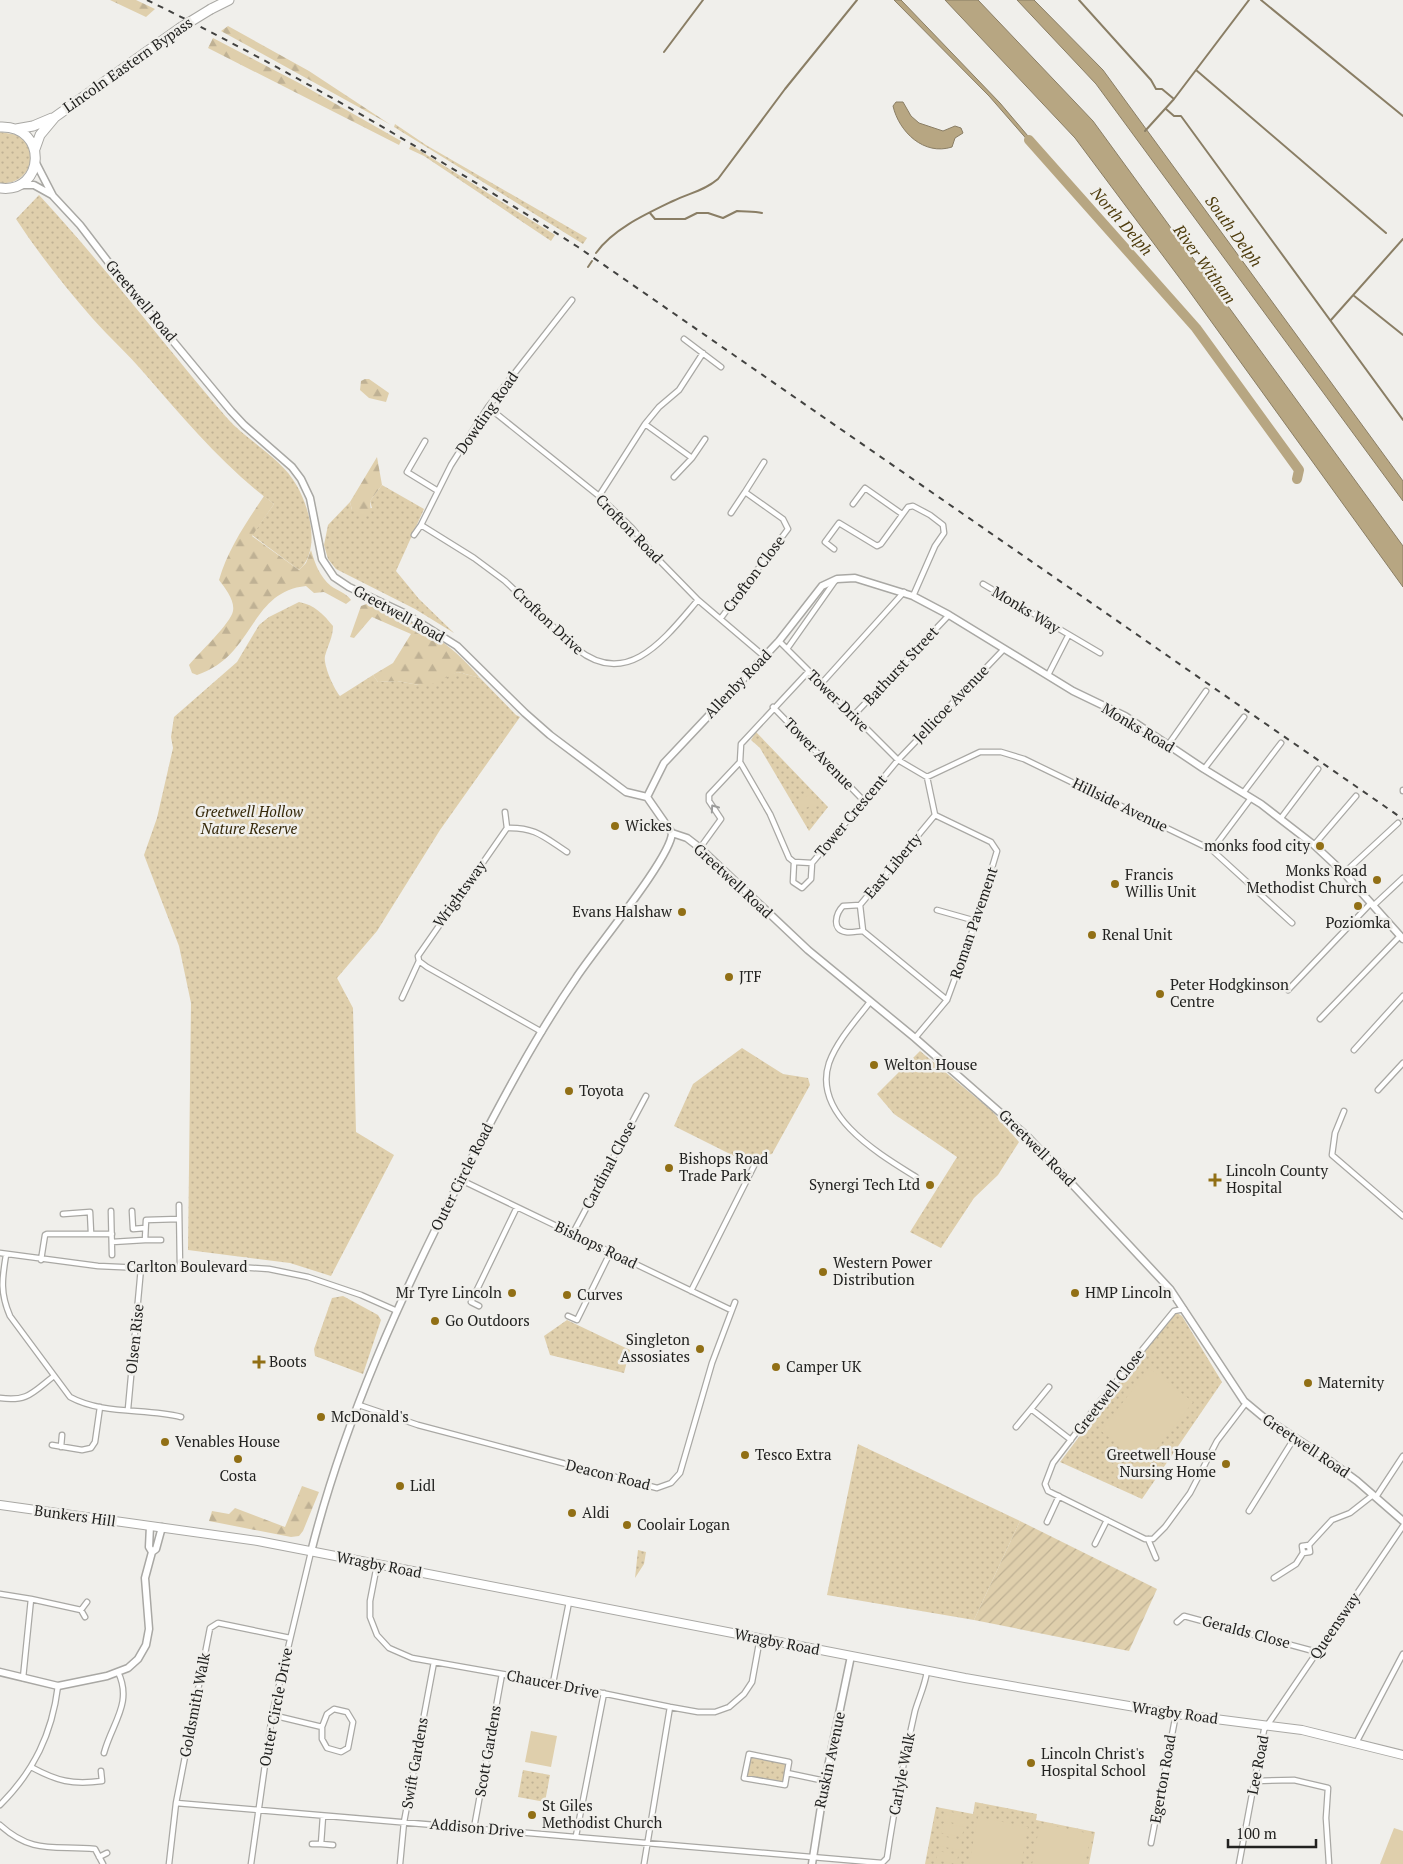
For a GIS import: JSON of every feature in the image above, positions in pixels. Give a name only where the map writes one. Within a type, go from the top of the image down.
[{"type":"highway","name":"Lincoln Eastern Bypass","points":[[16,129],[32,126],[54,117],[180,28],[229,0]]},
{"type":"highway","name":"Lincoln Eastern Bypass","points":[[35,149],[40,135],[54,117]]},
{"type":"highway","points":[[0,127],[16,129],[28,137],[35,149],[36,162],[31,176],[20,185],[13,188],[0,188]]},
{"type":"main road","name":"Greetwell Road","points":[[36,162],[53,196],[80,225],[244,425],[297,473],[310,498],[321,554],[329,571],[349,587],[406,614],[457,646],[525,714],[550,735],[624,790],[632,795],[647,797]]},
{"type":"main road","name":"Greetwell Road","points":[[20,185],[34,185],[53,196]]},
{"type":"main road","name":"Monks Road","points":[[837,579],[855,578],[913,596],[950,615],[1073,691],[1125,716],[1281,818],[1344,873],[1402,937]]},
{"type":"main road","name":"Allenby Road","points":[[647,797],[664,762],[765,657],[822,586],[837,579]]},
{"type":"main road","points":[[647,797],[672,833]]},
{"type":"main road","name":"Greetwell Road","points":[[672,833],[687,838],[700,848],[801,943],[915,1038],[1028,1137],[1170,1289],[1246,1403],[1262,1416],[1329,1460],[1403,1521]]},
{"type":"main road","name":"Outer Circle Road","points":[[311,1552],[335,1468],[359,1405],[397,1311],[460,1180],[542,1032],[576,978],[662,858],[672,833]]},
{"type":"main road","name":"Bunkers Hill","points":[[0,1505],[150,1526]]},
{"type":"main road","points":[[150,1526],[149,1547],[152,1552]]},
{"type":"main road","name":"Wragby Road","points":[[150,1526],[212,1534],[311,1552],[927,1671],[1176,1714],[1302,1730],[1403,1755]]},
{"type":"main road","points":[[0,1672],[58,1686],[99,1679],[128,1668],[138,1660],[146,1645],[149,1629],[146,1578],[152,1552],[156,1549],[162,1527]]},
{"type":"main road","name":"Ruskin Avenue","points":[[812,1861],[825,1781],[851,1656]]},
{"type":"street","name":"Dowding Road","points":[[414,535],[422,525],[450,465],[488,407],[572,300]]},
{"type":"street","points":[[684,339],[721,366]]},
{"type":"street","points":[[599,496],[646,424],[659,407],[679,390],[703,353]]},
{"type":"street","name":"Crofton Road","points":[[488,407],[599,496],[632,528],[656,557],[698,600],[765,657]]},
{"type":"street","points":[[646,424],[692,458]]},
{"type":"street","points":[[674,477],[692,458],[705,439]]},
{"type":"street","points":[[425,441],[407,472],[438,491]]},
{"type":"street","points":[[731,513],[764,462]]},
{"type":"street","points":[[853,504],[865,488],[902,514]]},
{"type":"street","name":"Crofton Close","points":[[721,618],[788,528],[783,519],[745,492]]},
{"type":"street","points":[[834,549],[824,542],[839,523],[877,546],[882,544],[908,507],[913,506],[930,515],[943,525],[944,532],[935,546],[913,596]]},
{"type":"street","name":"Crofton Drive","points":[[422,525],[497,576],[532,605],[589,659],[604,664],[623,663],[642,656],[668,635],[698,600]]},
{"type":"street","points":[[787,649],[837,579]]},
{"type":"street","name":"Monks Way","points":[[983,584],[1068,636],[1100,653]]},
{"type":"street","points":[[821,684],[904,592]]},
{"type":"street","name":"Bathurst Street","points":[[853,716],[950,615]]},
{"type":"street","name":"Monks Way","points":[[1048,675],[1068,636]]},
{"type":"street","name":"Tower Drive","points":[[779,641],[898,760]]},
{"type":"street","name":"Jellicoe Avenue","points":[[898,760],[1004,649]]},
{"type":"street","points":[[700,848],[721,819],[709,800],[709,796],[740,762],[741,744],[773,707],[809,671]]},
{"type":"street","points":[[1168,745],[1206,691]]},
{"type":"street","name":"Tower Avenue","points":[[773,707],[864,801]]},
{"type":"street","points":[[1204,769],[1244,717]]},
{"type":"street","points":[[1243,793],[1282,743]]},
{"type":"street","name":"Hillside Avenue","points":[[926,777],[980,752],[1001,752],[1024,759],[1212,850],[1292,923]]},
{"type":"street","points":[[898,760],[926,777],[936,815]]},
{"type":"street","name":"Tower Crescent","points":[[740,762],[746,775],[758,789],[789,858],[794,862],[812,863],[898,760]]},
{"type":"street","points":[[1281,818],[1318,769]]},
{"type":"street","points":[[1314,845],[1356,796]]},
{"type":"street","points":[[1212,850],[1251,798]]},
{"type":"street","points":[[505,812],[507,828],[522,827],[535,830],[567,852]]},
{"type":"street","name":"East Liberty","points":[[864,931],[860,906],[936,815]]},
{"type":"street","name":"Roman Pavement","points":[[915,1038],[947,1000],[976,921],[996,856],[995,847],[991,842],[936,815]]},
{"type":"street","points":[[1344,873],[1398,823]]},
{"type":"street","name":"Wrightsway","points":[[402,998],[419,961],[420,951],[507,828]]},
{"type":"street","points":[[794,862],[794,882],[802,888],[811,879],[812,863]]},
{"type":"street","points":[[1288,990],[1371,905],[1403,878]]},
{"type":"street","points":[[860,906],[844,906],[837,912],[835,921],[840,929],[846,932],[864,931],[947,1000]]},
{"type":"street","points":[[937,910],[976,921]]},
{"type":"street","points":[[1320,1019],[1402,937]]},
{"type":"street","points":[[419,961],[542,1032]]},
{"type":"street","points":[[1354,1050],[1403,996]]},
{"type":"street","points":[[870,1002],[841,1041],[830,1061],[826,1077],[828,1096],[838,1114],[871,1147],[916,1177]]},
{"type":"street","points":[[1378,1090],[1403,1063]]},
{"type":"street","name":"Cardinal Close","points":[[573,1233],[646,1096]]},
{"type":"street","points":[[1344,1111],[1335,1133],[1332,1155],[1403,1216]]},
{"type":"street","points":[[691,1291],[754,1166]]},
{"type":"street","name":"Bishops Road","points":[[460,1180],[731,1310]]},
{"type":"street","points":[[179,1205],[180,1268]]},
{"type":"street","points":[[479,1306],[471,1302],[517,1207]]},
{"type":"street","points":[[111,1211],[112,1254]]},
{"type":"street","points":[[63,1214],[90,1212],[91,1234]]},
{"type":"street","points":[[132,1212],[133,1229],[146,1228]]},
{"type":"street","points":[[145,1240],[146,1220],[179,1219]]},
{"type":"street","points":[[41,1260],[46,1234],[112,1234]]},
{"type":"street","points":[[112,1242],[161,1240]]},
{"type":"street","name":"Carlton Boulevard","points":[[0,1253],[75,1264],[140,1268],[180,1268],[208,1265],[282,1271],[361,1294],[397,1311]]},
{"type":"street","points":[[568,1316],[577,1320],[610,1253]]},
{"type":"street","points":[[6,1254],[1,1286],[3,1301],[10,1316],[70,1397],[82,1404],[160,1412],[181,1417]]},
{"type":"street","name":"Olsen Rise","points":[[128,1409],[140,1268]]},
{"type":"street","name":"Deacon Road","points":[[359,1405],[418,1425],[657,1488],[670,1483],[680,1472],[702,1393],[735,1302]]},
{"type":"street","name":"Greetwell Close","points":[[1059,1496],[1048,1491],[1045,1484],[1054,1463],[1174,1311],[1184,1309]]},
{"type":"street","points":[[0,1398],[16,1400],[24,1398],[54,1376]]},
{"type":"street","points":[[1016,1427],[1049,1387]]},
{"type":"street","points":[[1151,1539],[1165,1527],[1190,1493],[1217,1440],[1246,1403]]},
{"type":"street","points":[[52,1445],[91,1448],[95,1442],[100,1406]]},
{"type":"street","points":[[1031,1408],[1071,1440]]},
{"type":"street","points":[[61,1447],[62,1435]]},
{"type":"street","points":[[1249,1512],[1295,1437]]},
{"type":"street","points":[[1274,1578],[1296,1564],[1303,1553],[1310,1552],[1309,1544],[1332,1520],[1350,1513],[1374,1496],[1403,1456]]},
{"type":"street","points":[[1047,1522],[1059,1496],[1151,1539]]},
{"type":"street","points":[[1095,1544],[1108,1520]]},
{"type":"street","name":"Queensway","points":[[1267,1726],[1403,1526]]},
{"type":"street","points":[[1151,1539],[1156,1558]]},
{"type":"street","name":"Outer Circle Drive","points":[[251,1864],[257,1811],[272,1716],[311,1552]]},
{"type":"street","name":"Chaucer Drive","points":[[377,1565],[370,1601],[370,1617],[377,1635],[389,1648],[412,1658],[553,1683],[670,1707],[715,1712],[729,1707],[744,1694],[752,1682],[760,1638]]},
{"type":"street","points":[[0,1594],[81,1610]]},
{"type":"street","points":[[23,1678],[31,1599]]},
{"type":"street","points":[[81,1610],[87,1602]]},
{"type":"street","points":[[553,1683],[569,1602]]},
{"type":"street","points":[[81,1610],[84,1617]]},
{"type":"street","name":"Geralds Close","points":[[1178,1622],[1184,1616],[1317,1652]]},
{"type":"street","name":"Goldsmith Walk","points":[[170,1864],[176,1803],[210,1628],[218,1623],[290,1638]]},
{"type":"street","points":[[1356,1743],[1403,1654]]},
{"type":"street","name":"Swift Gardens","points":[[400,1864],[404,1822],[434,1662]]},
{"type":"street","name":"Carlyle Walk","points":[[868,1862],[882,1863],[887,1858],[910,1735],[916,1708],[925,1688],[927,1671]]},
{"type":"street","points":[[104,1753],[125,1698],[123,1684],[118,1672]]},
{"type":"street","name":"Scott Gardens","points":[[474,1828],[502,1674]]},
{"type":"street","points":[[0,1805],[31,1767],[54,1714],[58,1686]]},
{"type":"street","points":[[576,1836],[604,1694]]},
{"type":"street","points":[[644,1864],[670,1707]]},
{"type":"street","points":[[334,1709],[347,1712],[353,1722],[348,1748],[342,1752],[326,1748],[322,1739],[322,1727],[327,1714],[334,1709]]},
{"type":"street","name":"Egerton Road","points":[[1151,1843],[1176,1714]]},
{"type":"street","points":[[272,1716],[322,1727]]},
{"type":"street","name":"Lee Road","points":[[1239,1864],[1267,1726]]},
{"type":"street","points":[[749,1754],[789,1762],[787,1773],[785,1785],[744,1778],[749,1754]]},
{"type":"street","points":[[31,1767],[56,1780],[81,1784],[102,1781],[101,1771]]},
{"type":"street","points":[[787,1773],[825,1781]]},
{"type":"street","points":[[1255,1781],[1294,1780],[1328,1788],[1326,1818],[1328,1864]]},
{"type":"street","name":"Addison Drive","points":[[176,1803],[576,1836],[812,1861],[868,1862]]},
{"type":"street","points":[[321,1844],[323,1816]]},
{"type":"street","points":[[0,1825],[26,1843],[41,1848],[95,1849],[103,1864]]},
{"type":"street","points":[[312,1844],[332,1845]]},
{"type":"street","points":[[99,1857],[107,1853]]},
{"type":"green space","points":[[110,0],[136,0],[155,9],[146,17]]},
{"type":"green space","points":[[228,26],[309,71],[391,125],[221,31]]},
{"type":"green space","points":[[213,38],[299,83],[401,141],[399,145],[208,48]]},
{"type":"green space","points":[[395,124],[426,145],[587,238],[583,244],[394,127]]},
{"type":"green space","points":[[0,132],[18,135],[25,142],[30,158],[29,167],[25,174],[10,182],[0,183]]},
{"type":"green space","points":[[411,145],[555,235],[551,241],[424,156],[409,149]]},
{"type":"green space","points":[[39,195],[87,249],[227,418],[274,458],[291,476],[302,495],[311,529],[310,552],[306,562],[299,570],[252,535],[274,504],[222,459],[139,367],[99,326],[53,270],[25,232],[16,219]]},
{"type":"green space","points":[[369,379],[389,393],[386,402],[369,398],[360,390],[361,381]]},
{"type":"green space","points":[[377,457],[382,485],[370,501],[371,515],[361,516],[352,510],[350,502]]},
{"type":"green space","points":[[382,485],[424,509],[396,571],[419,599],[454,633],[415,609],[336,569],[328,559],[324,545],[328,525],[350,502],[352,510],[372,508],[370,501]]},
{"type":"green space","points":[[264,496],[274,504],[252,536],[299,570],[306,563],[311,550],[316,565],[324,579],[351,600],[346,604],[324,592],[314,593],[306,586],[281,594],[264,609],[242,640],[226,658],[207,671],[197,675],[192,673],[189,665],[227,623],[233,611],[231,598],[219,580],[227,558],[238,536]]},
{"type":"green space","name":"Greetwell Hollow Nature Reserve","points":[[299,602],[310,605],[333,626],[325,660],[329,677],[340,696],[373,675],[378,682],[397,681],[419,685],[458,672],[480,678],[520,717],[440,830],[377,931],[337,978],[353,1008],[356,1132],[394,1155],[331,1276],[290,1263],[188,1250],[191,1003],[179,946],[144,855],[157,818],[173,748],[171,737],[174,717],[237,662],[259,625],[269,617]]},
{"type":"green space","points":[[372,602],[403,617],[444,643],[469,665],[480,678],[458,672],[432,684],[419,685],[397,681],[378,682],[373,675],[393,663],[411,634],[372,617],[354,638],[350,637],[361,606]]},
{"type":"green space","points":[[756,732],[828,807],[809,831],[760,748],[751,740]]},
{"type":"green space","points":[[811,794],[816,803],[800,811],[796,802]]},
{"type":"green space","points":[[742,1048],[783,1074],[808,1078],[810,1085],[772,1154],[754,1157],[748,1163],[674,1126],[693,1084]]},
{"type":"green space","points":[[920,1051],[992,1111],[1019,1142],[998,1175],[974,1198],[941,1248],[910,1232],[957,1157],[894,1114],[877,1094]]},
{"type":"green space","points":[[343,1296],[378,1315],[381,1320],[363,1374],[315,1356],[314,1349],[332,1298]]},
{"type":"green space","points":[[1174,1311],[1182,1316],[1222,1382],[1142,1499],[1060,1462]]},
{"type":"green space","points":[[567,1320],[630,1350],[624,1373],[550,1355],[544,1336]]},
{"type":"green space","points":[[1149,1368],[1193,1402],[1144,1465],[1101,1431]]},
{"type":"green space","points":[[858,1444],[1020,1521],[974,1620],[827,1595]]},
{"type":"green space","points":[[302,1486],[319,1492],[303,1531],[299,1536],[291,1537],[209,1521],[212,1511],[229,1514],[235,1508],[285,1527]]},
{"type":"green space","points":[[1020,1521],[1157,1589],[1129,1651],[974,1620]]},
{"type":"green space","points":[[638,1550],[646,1552],[644,1564],[635,1578]]},
{"type":"green space","points":[[531,1731],[557,1736],[551,1767],[525,1762]]},
{"type":"green space","points":[[749,1754],[789,1762],[785,1785],[744,1778]]},
{"type":"green space","points":[[523,1770],[550,1775],[545,1802],[518,1797]]},
{"type":"green space","points":[[975,1802],[1037,1814],[1036,1820],[1095,1832],[1089,1864],[925,1864],[936,1807],[973,1814]]},
{"type":"green space","points":[[946,1811],[966,1815],[964,1825],[944,1821]]},
{"type":"green space","points":[[978,1817],[1028,1827],[1021,1864],[969,1864]]},
{"type":"green space","points":[[943,1823],[964,1827],[962,1837],[941,1833]]},
{"type":"green space","points":[[1040,1823],[1091,1834],[1085,1864],[1032,1864]]},
{"type":"green space","points":[[1394,1828],[1403,1831],[1403,1864],[1380,1864]]},
{"type":"green space","points":[[941,1836],[962,1840],[960,1850],[939,1846]]},
{"type":"green space","points":[[938,1851],[958,1855],[957,1864],[936,1860]]},
{"type":"shaded area","points":[[894,0],[901,0],[1000,103],[1039,149],[1037,151],[989,96]]},
{"type":"shaded area","points":[[945,0],[978,0],[1093,121],[1403,546],[1403,587],[1187,288],[1075,138]]},
{"type":"shaded area","points":[[1017,0],[1034,0],[1103,70],[1403,481],[1403,501],[1096,84]]},
{"type":"shaded area","points":[[896,102],[903,102],[911,116],[919,123],[943,131],[955,126],[961,128],[963,133],[955,138],[952,147],[942,149],[923,145],[914,140],[901,125],[893,106]]},
{"type":"waterway","points":[[664,52],[703,0]]},
{"type":"waterway","points":[[596,253],[603,244],[621,229],[652,211],[702,189],[718,179],[785,89],[857,0]]},
{"type":"waterway","points":[[1079,0],[1151,80],[1156,89],[1162,89],[1174,99]]},
{"type":"waterway","points":[[1145,131],[1174,99],[1249,0]]},
{"type":"waterway","points":[[1261,0],[1403,116]]},
{"type":"waterway","points":[[1196,70],[1386,233]]},
{"type":"waterway","points":[[1166,109],[1174,116],[1181,116],[1403,420]]},
{"type":"waterway","name":"North Delph","points":[[1029,140],[1196,328],[1299,470],[1297,479]]},
{"type":"waterway","points":[[650,213],[655,219],[685,219],[697,213],[708,213],[723,218],[737,211],[762,213]]},
{"type":"waterway","points":[[1331,320],[1403,239]]},
{"type":"waterway","points":[[588,267],[592,261]]},
{"type":"waterway","points":[[1353,295],[1403,335]]},
{"type":"railway","points":[[147,0],[312,87],[420,149],[578,247],[1403,819]]},
{"type":"place","name":"Wickes","points":[[615,826]]},
{"type":"place","name":"monks food city","points":[[1320,846]]},
{"type":"place","name":"Monks Road Methodist Church","points":[[1377,880]]},
{"type":"place","name":"Francis Willis Unit","points":[[1115,884]]},
{"type":"place","name":"Poziomka","points":[[1358,906]]},
{"type":"place","name":"Evans Halshaw","points":[[682,912]]},
{"type":"place","name":"Renal Unit","points":[[1092,935]]},
{"type":"place","name":"JTF","points":[[729,977]]},
{"type":"place","name":"Peter Hodgkinson Centre","points":[[1160,994]]},
{"type":"place","name":"Welton House","points":[[874,1065]]},
{"type":"place","name":"Toyota","points":[[569,1091]]},
{"type":"place","name":"Bishops Road Trade Park","points":[[669,1168]]},
{"type":"place","name":"Lincoln County Hospital","points":[[1215,1180]]},
{"type":"place","name":"Synergi Tech Ltd","points":[[930,1185]]},
{"type":"place","name":"Western Power Distribution","points":[[823,1272]]},
{"type":"place","name":"Mr Tyre Lincoln","points":[[512,1293]]},
{"type":"place","name":"HMP Lincoln","points":[[1075,1293]]},
{"type":"place","name":"Curves","points":[[567,1295]]},
{"type":"place","name":"Go Outdoors","points":[[435,1321]]},
{"type":"place","name":"Singleton Assosiates","points":[[700,1349]]},
{"type":"place","name":"Boots","points":[[259,1362]]},
{"type":"place","name":"Camper UK","points":[[776,1367]]},
{"type":"place","name":"Maternity","points":[[1308,1383]]},
{"type":"place","name":"McDonald's","points":[[321,1417]]},
{"type":"place","name":"Venables House","points":[[165,1442]]},
{"type":"place","name":"Tesco Extra","points":[[745,1455]]},
{"type":"place","name":"Costa","points":[[238,1459]]},
{"type":"place","name":"Greetwell House Nursing Home","points":[[1226,1464]]},
{"type":"place","name":"Lidl","points":[[400,1486]]},
{"type":"place","name":"Aldi","points":[[572,1513]]},
{"type":"place","name":"Coolair Logan","points":[[627,1525]]},
{"type":"place","name":"Lincoln Christ's Hospital School","points":[[1031,1763]]},
{"type":"place","name":"St Giles Methodist Church","points":[[532,1815]]},
{"type":"water label","name":"South Delph","points":[[1234,231]]},
{"type":"water label","name":"River Witham","points":[[1205,264]]}]
